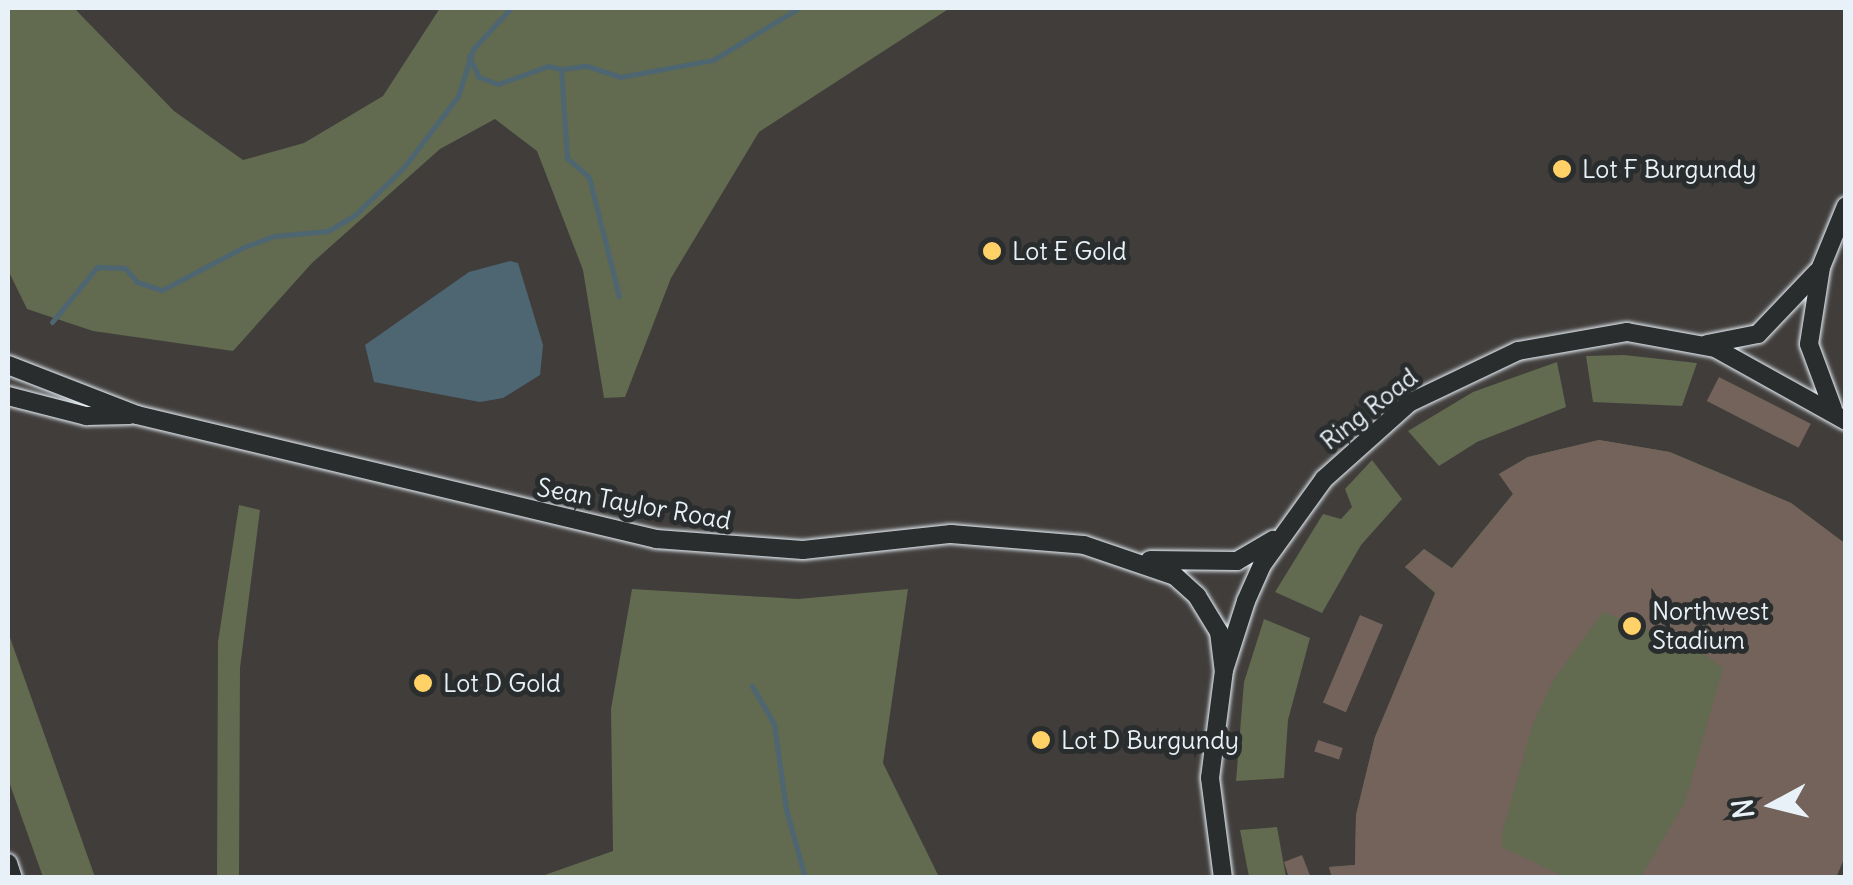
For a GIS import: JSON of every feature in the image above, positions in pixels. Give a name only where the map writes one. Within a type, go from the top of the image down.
[{"type":"main road","points":[[1839,415],[1809,344],[1821,267],[1846,206]]},
{"type":"main road","points":[[1700,344],[1758,334],[1821,267]]},
{"type":"main road","name":"Ring Road","points":[[1223,878],[1210,778],[1224,670],[1246,601],[1286,528],[1368,435],[1460,374],[1572,337],[1627,332],[1700,344],[1839,415]]},
{"type":"main road","name":"Sean Taylor Road","points":[[8,365],[136,415],[656,539],[803,550],[889,538],[1002,536],[1084,545],[1174,576],[1197,596],[1218,632],[1224,670]]},
{"type":"main road","name":"Sean Taylor Road","points":[[8,396],[86,416],[136,415]]},
{"type":"main road","points":[[8,409],[86,416]]},
{"type":"main road","name":"Sean Taylor Road","points":[[1130,558],[1237,560],[1286,528]]},
{"type":"main road","points":[[8,862],[13,878]]},
{"type":"green space","points":[[8,8],[74,8],[174,111],[243,160],[304,143],[383,96],[440,8],[950,8],[759,132],[671,278],[625,397],[604,398],[583,270],[537,151],[495,119],[440,149],[312,263],[233,351],[93,331],[27,309],[8,270]]},
{"type":"green space","points":[[1624,355],[1697,363],[1682,406],[1593,402],[1586,356]]},
{"type":"green space","points":[[1557,362],[1566,407],[1477,442],[1439,466],[1408,431],[1473,392]]},
{"type":"green space","name":"Northwest Stadium","points":[[1599,440],[1670,452],[1791,503],[1845,544],[1836,877],[1332,878],[1329,867],[1355,865],[1356,815],[1375,737],[1435,593],[1405,567],[1424,549],[1452,568],[1513,494],[1499,474],[1528,457]]},
{"type":"green space","points":[[1372,460],[1402,499],[1361,545],[1322,613],[1275,592],[1323,514],[1341,519],[1352,507],[1345,489]]},
{"type":"green space","points":[[239,505],[260,510],[240,668],[239,877],[217,877],[218,642]]},
{"type":"green space","points":[[632,589],[798,599],[908,589],[883,763],[939,877],[539,877],[613,851],[611,709]]},
{"type":"green space","points":[[1264,619],[1310,638],[1288,720],[1284,778],[1236,781],[1244,682]]},
{"type":"green space","points":[[8,632],[95,877],[43,877],[8,779]]},
{"type":"green space","points":[[1277,827],[1286,877],[1249,877],[1240,830]]},
{"type":"water","points":[[510,261],[518,263],[543,345],[540,375],[503,398],[480,402],[374,382],[365,345],[469,272]]},
{"type":"building","points":[[1719,377],[1811,424],[1799,448],[1707,401]]},
{"type":"building","name":"Northwest Stadium","points":[[1599,440],[1669,452],[1791,503],[1846,544],[1846,854],[1836,878],[1640,878],[1685,802],[1723,668],[1697,649],[1603,612],[1554,679],[1533,723],[1502,833],[1502,847],[1567,878],[1332,878],[1329,867],[1355,865],[1356,815],[1375,737],[1436,592],[1405,567],[1424,549],[1452,569],[1513,494],[1499,474],[1528,457]]},
{"type":"building","points":[[1360,615],[1383,625],[1346,712],[1323,702]]},
{"type":"building","points":[[1318,740],[1343,748],[1339,759],[1314,751]]},
{"type":"building","points":[[1302,855],[1311,878],[1289,878],[1284,862]]},
{"type":"waterway","points":[[52,322],[97,267],[125,268],[137,282],[162,290],[244,247],[275,236],[328,231],[355,215],[404,167],[458,96],[473,49],[511,8]]},
{"type":"waterway","points":[[561,69],[587,66],[620,77],[713,60],[799,8]]},
{"type":"waterway","points":[[469,56],[479,77],[498,84],[548,66],[561,69],[567,158],[589,177],[619,296]]},
{"type":"waterway","points":[[752,686],[774,724],[786,809],[805,878]]},
{"type":"place","name":"Lot F Burgundy","points":[[1562,169]]},
{"type":"place","name":"Lot E Gold","points":[[992,251]]},
{"type":"place","name":"Northwest Stadium","points":[[1632,626]]},
{"type":"place","name":"Lot D Gold","points":[[423,683]]},
{"type":"place","name":"Lot D Burgundy","points":[[1041,740]]}]
